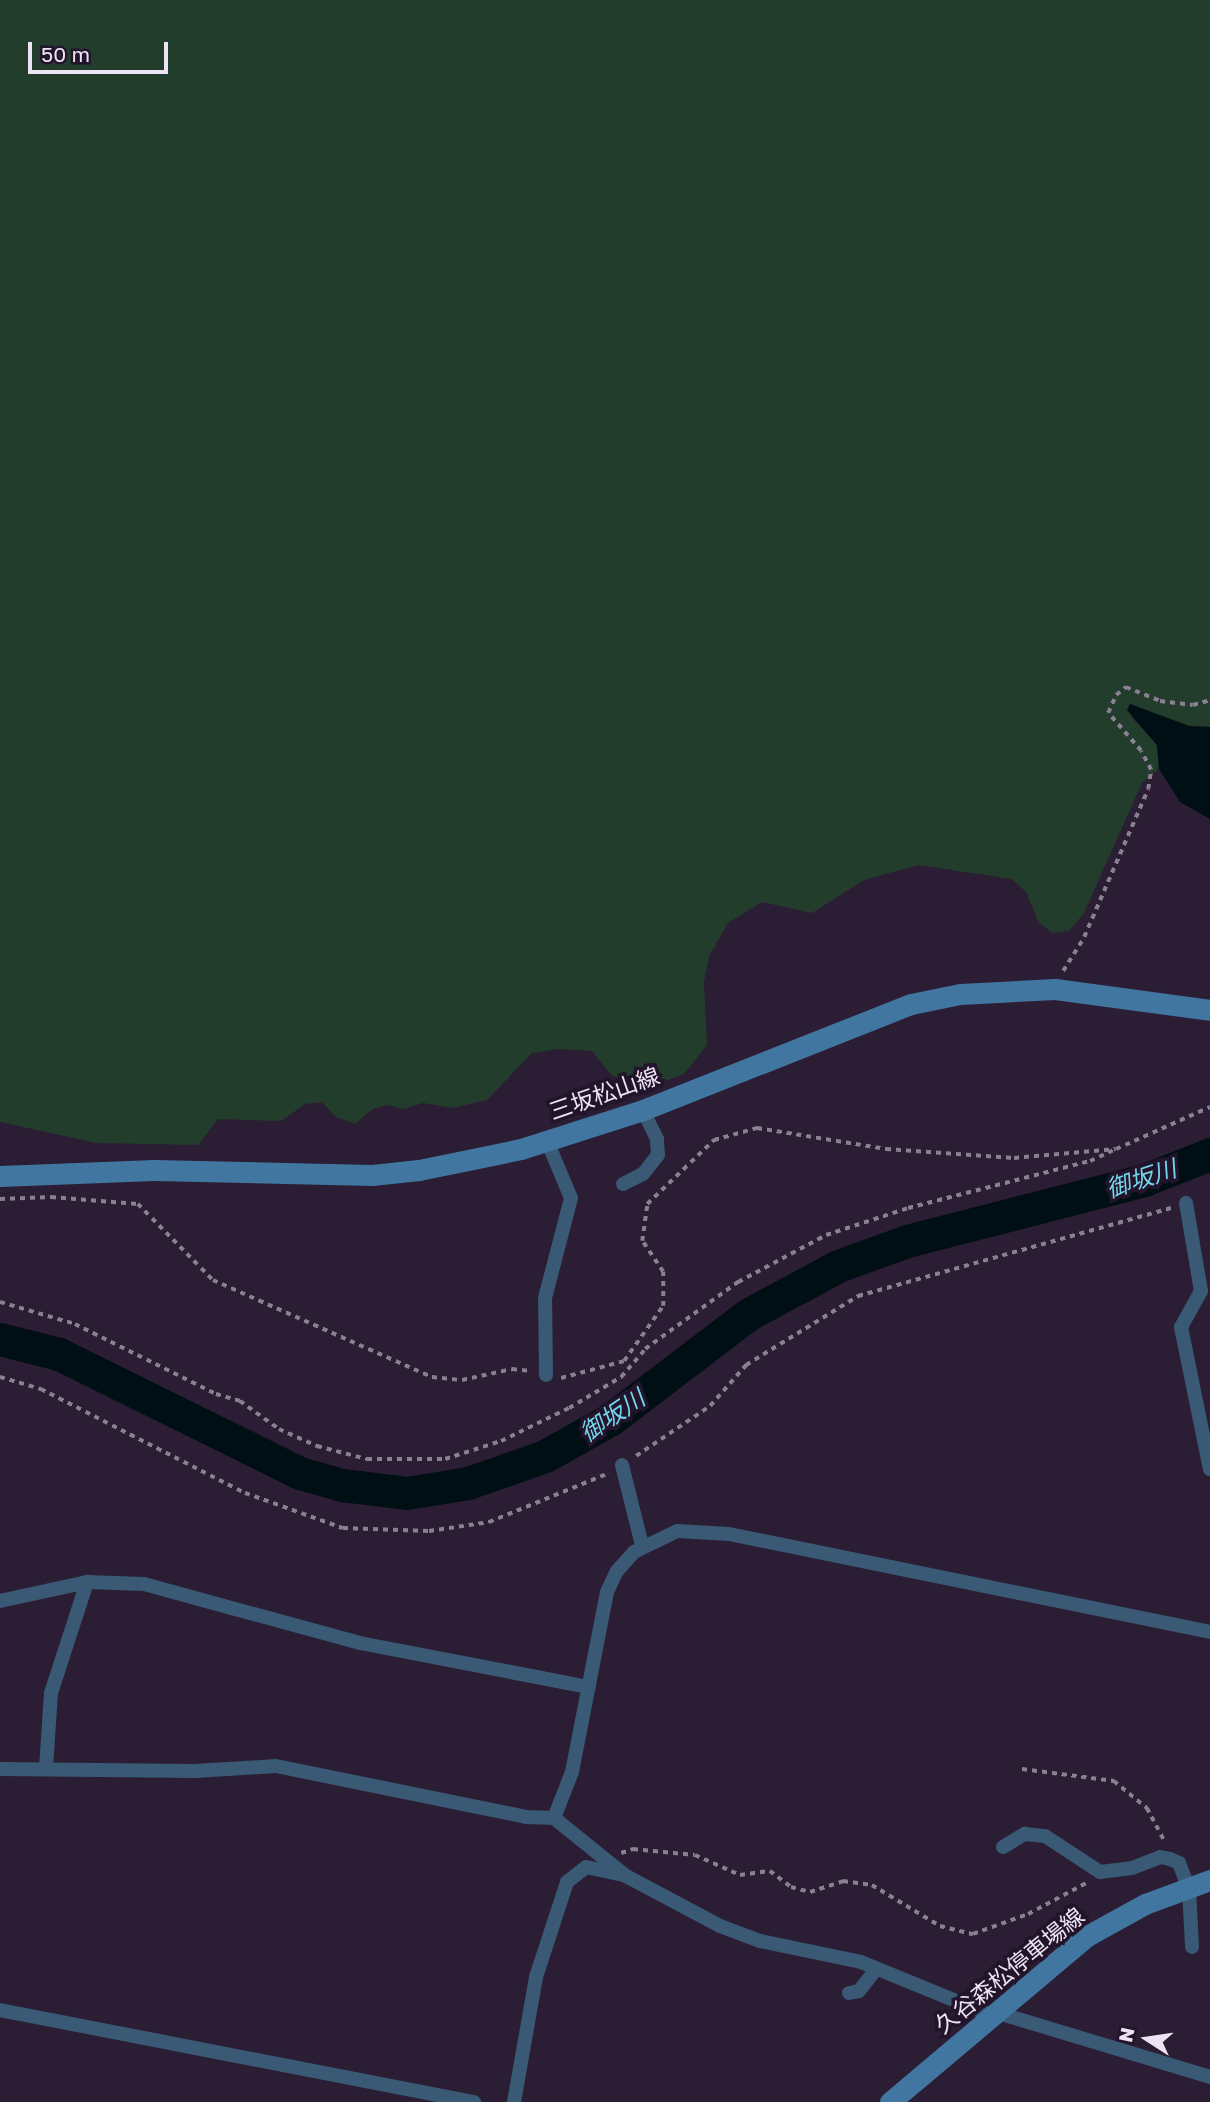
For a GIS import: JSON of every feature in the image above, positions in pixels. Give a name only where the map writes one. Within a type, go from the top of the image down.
[{"type":"main road","name":"三坂松山線","points":[[0,1176],[154,1170],[372,1175],[470,1161],[547,1141],[643,1110],[911,1004],[960,994],[1055,989],[1210,1010]]},
{"type":"main road","name":"久谷森松停車場線","points":[[894,2101],[995,2012],[1087,1937],[1145,1904],[1210,1880]]},
{"type":"street","points":[[623,1184],[643,1174],[658,1155],[657,1139],[643,1110]]},
{"type":"street","points":[[546,1375],[545,1298],[571,1198],[547,1141]]},
{"type":"street","points":[[1186,1203],[1201,1291],[1181,1327],[1210,1469]]},
{"type":"street","points":[[622,1465],[642,1545]]},
{"type":"street","points":[[554,1818],[572,1772],[607,1592],[617,1571],[642,1545],[677,1531],[729,1534],[1210,1632]]},
{"type":"street","points":[[0,1601],[87,1582],[144,1584],[360,1643],[589,1687]]},
{"type":"street","points":[[46,1768],[51,1693],[87,1582]]},
{"type":"street","points":[[0,1769],[195,1771],[276,1766],[526,1817],[554,1818],[626,1876],[720,1926],[760,1941],[876,1969],[988,2014],[995,2012],[1210,2077]]},
{"type":"street","points":[[1003,1847],[1025,1834],[1045,1836],[1100,1871],[1132,1868],[1160,1857],[1179,1863],[1189,1889],[1192,1947]]},
{"type":"street","points":[[514,2102],[536,1977],[567,1882],[586,1867],[626,1876]]},
{"type":"street","points":[[849,1993],[859,1991],[876,1969]]},
{"type":"street","points":[[0,2010],[474,2102]]},
{"type":"path","points":[[1055,989],[1084,937],[1148,789],[1151,770],[1141,751],[1108,713],[1116,695],[1126,687],[1160,701],[1193,705],[1210,700]]},
{"type":"path","points":[[0,1199],[51,1196],[138,1204],[213,1280],[432,1377],[461,1380],[512,1369],[546,1375],[577,1376],[631,1356],[666,1297],[663,1272],[642,1241],[647,1204],[714,1140],[757,1128],[886,1150],[1014,1158],[1116,1149],[1210,1107]]},
{"type":"path","points":[[0,1377],[41,1389],[221,1483],[288,1511],[343,1528],[417,1531],[489,1522],[592,1483],[622,1465],[710,1406],[746,1364],[858,1296],[1186,1203]]},
{"type":"path","points":[[1022,1769],[1114,1781],[1147,1808],[1170,1859]]},
{"type":"path","points":[[609,1860],[633,1849],[695,1855],[740,1875],[770,1871],[791,1887],[810,1892],[843,1881],[872,1885],[940,1926],[972,1934],[1028,1913],[1100,1871]]},
{"type":"green space","points":[[0,0],[1210,0],[1210,727],[1189,726],[1130,704],[1128,710],[1133,719],[1157,745],[1159,769],[1142,783],[1084,913],[1069,931],[1053,933],[1039,923],[1026,892],[1012,879],[918,865],[864,880],[812,913],[762,902],[728,923],[709,956],[704,982],[707,1045],[684,1074],[654,1085],[612,1076],[592,1051],[559,1049],[532,1053],[487,1100],[453,1108],[423,1103],[404,1109],[387,1105],[373,1109],[355,1124],[336,1117],[322,1102],[305,1104],[281,1121],[218,1119],[198,1145],[97,1143],[0,1122]]},
{"type":"shaded area","points":[[1130,704],[1189,726],[1210,727],[1210,819],[1180,802],[1159,769],[1157,745],[1127,710]]},
{"type":"waterway","name":"御坂川","points":[[0,1339],[59,1354],[300,1473],[342,1485],[407,1493],[468,1483],[545,1456],[611,1419],[749,1314],[838,1266],[907,1241],[1144,1180],[1210,1154]]}]
